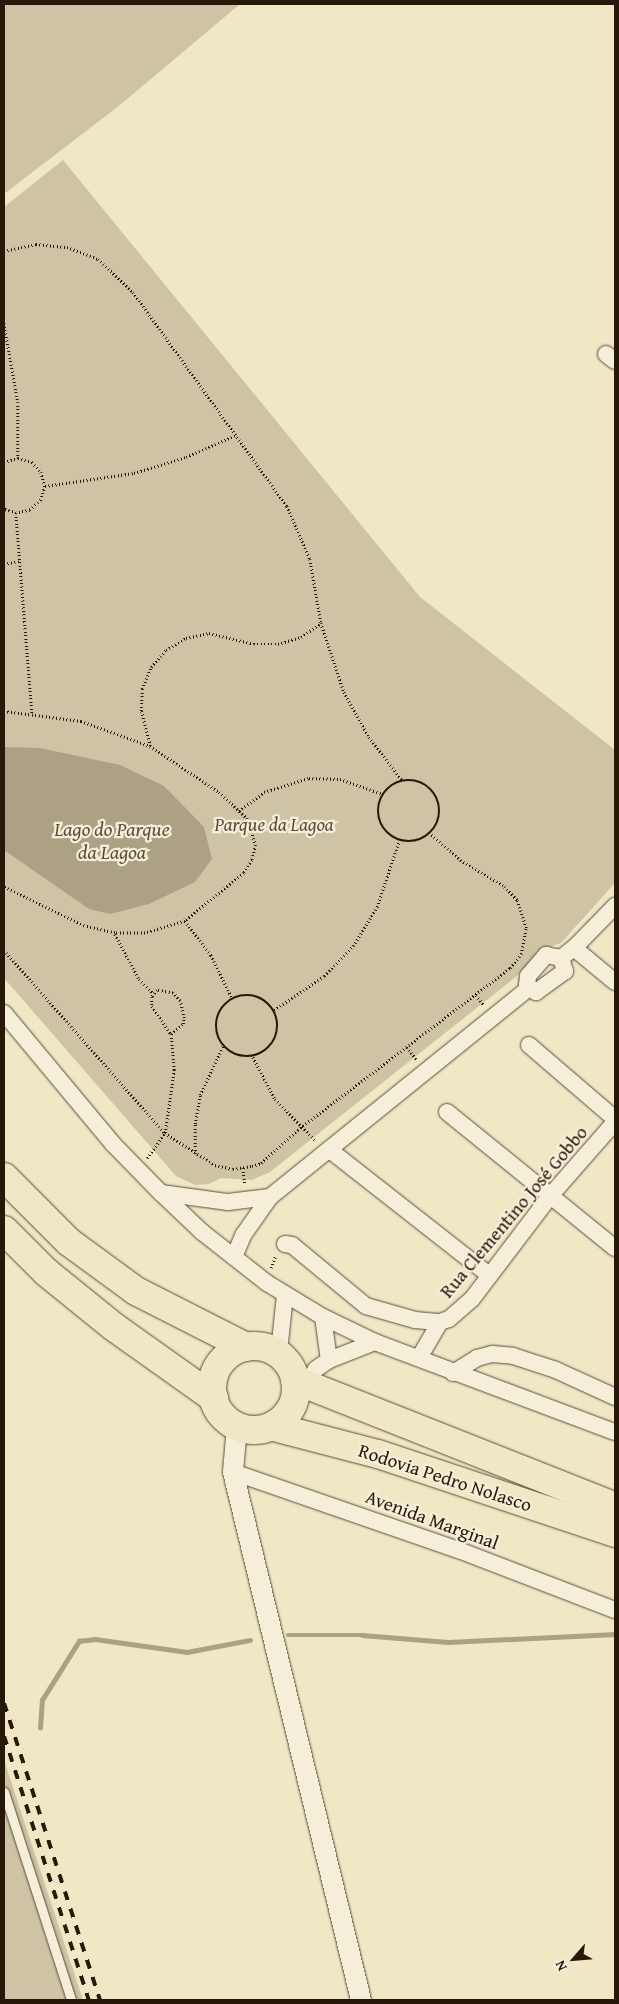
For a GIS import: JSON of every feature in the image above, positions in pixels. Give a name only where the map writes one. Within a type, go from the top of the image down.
[{"type":"highway","points":[[4,1177],[69,1242],[136,1291],[246,1347]]},
{"type":"highway","points":[[4,1230],[46,1272],[114,1327],[214,1398]]},
{"type":"highway","points":[[258,1345],[279,1352],[294,1369],[301,1382],[290,1413],[274,1427],[251,1431],[230,1424],[216,1407],[214,1398],[212,1385],[219,1364],[236,1349],[246,1347],[258,1345]]},
{"type":"highway","name":"Rodovia Pedro Nolasco","points":[[301,1382],[615,1507]]},
{"type":"highway","name":"Rodovia Pedro Nolasco","points":[[274,1427],[378,1454],[615,1533]]},
{"type":"street","points":[[530,988],[528,976],[546,955],[561,958],[574,948],[615,906]]},
{"type":"street","points":[[574,948],[615,982]]},
{"type":"street","points":[[530,988],[540,992],[564,975],[565,966],[561,958]]},
{"type":"street","points":[[234,1256],[244,1234],[270,1197],[331,1151],[530,988]]},
{"type":"street","points":[[4,1013],[113,1144],[160,1193],[267,1283],[323,1317],[375,1342],[453,1373],[615,1432]]},
{"type":"street","points":[[529,1046],[615,1120]]},
{"type":"street","points":[[447,1112],[615,1248]]},
{"type":"street","name":"Rua Clementino José Gobbo","points":[[285,1244],[292,1245],[366,1306],[415,1320],[440,1322],[461,1311],[551,1196],[615,1120]]},
{"type":"street","points":[[331,1151],[489,1274]]},
{"type":"street","points":[[160,1193],[228,1202],[270,1197]]},
{"type":"street","points":[[279,1352],[285,1295]]},
{"type":"street","points":[[323,1317],[329,1360]]},
{"type":"street","points":[[419,1358],[440,1322]]},
{"type":"street","points":[[301,1382],[329,1360],[375,1342]]},
{"type":"street","points":[[453,1373],[477,1358],[492,1354],[513,1356],[556,1370],[615,1397]]},
{"type":"street","points":[[237,1426],[233,1472],[361,2000]]},
{"type":"street","name":"Avenida Marginal","points":[[233,1472],[461,1551],[615,1610]]},
{"type":"lane","points":[[4,1792],[71,2000]]},
{"type":"path","points":[[4,251],[22,246],[51,244],[83,252],[111,268],[134,292],[282,499],[302,537],[315,582],[321,624],[335,670],[355,714],[402,780]]},
{"type":"path","points":[[4,323],[18,402],[18,458]]},
{"type":"path","points":[[45,486],[134,473],[186,457],[236,435]]},
{"type":"path","points":[[4,462],[18,458],[37,466],[45,486],[36,506],[16,513],[4,509]]},
{"type":"path","points":[[16,513],[32,713]]},
{"type":"path","points":[[4,564],[19,561]]},
{"type":"path","points":[[150,746],[141,711],[142,689],[154,663],[175,643],[209,633],[254,644],[278,644],[301,637],[321,624]]},
{"type":"path","points":[[4,711],[32,713],[104,727],[150,746],[198,774],[240,811],[255,835],[252,860],[244,873],[185,921],[144,933],[115,933],[84,926],[4,887]]},
{"type":"path","points":[[240,811],[264,792],[309,778],[347,780],[383,794]]},
{"type":"path","points":[[402,780],[418,781],[436,796],[439,820],[430,834],[415,842],[399,841],[381,825],[378,810],[383,794],[402,780]]},
{"type":"path","points":[[4,950],[165,1133],[194,1155],[224,1168],[252,1166],[261,1163],[300,1128],[510,968],[521,954],[526,928],[517,900],[503,886],[461,860],[430,834]]},
{"type":"path","points":[[274,1010],[319,980],[353,946],[378,907],[399,841]]},
{"type":"path","points":[[185,921],[211,955],[232,998]]},
{"type":"path","points":[[115,933],[139,979],[153,993],[152,1006],[172,1034],[174,1070],[165,1133],[139,1170]]},
{"type":"path","points":[[153,993],[164,989],[180,1001],[183,1024],[172,1034]]},
{"type":"path","points":[[255,996],[274,1010],[277,1035],[268,1049],[253,1057],[236,1056],[223,1046],[216,1032],[216,1016],[232,998],[255,996]]},
{"type":"path","points":[[194,1155],[194,1124],[200,1095],[223,1046]]},
{"type":"path","points":[[253,1057],[275,1099],[300,1128],[331,1151]]},
{"type":"path","points":[[267,1283],[274,1258],[285,1244]]},
{"type":"green space","points":[[4,4],[240,4],[120,105],[4,194]]},
{"type":"green space","name":"Parque da Lagoa","points":[[63,160],[420,597],[615,750],[615,883],[561,943],[538,951],[522,972],[270,1172],[252,1180],[221,1178],[209,1184],[195,1185],[176,1176],[4,978],[4,207]]},
{"type":"green space","points":[[4,1760],[83,2000],[4,2000]]},
{"type":"water","name":"Lago do Parque da Lagoa","points":[[4,747],[40,748],[120,765],[164,786],[204,827],[212,859],[195,882],[149,904],[110,914],[89,909],[4,850]]},
{"type":"waterway","points":[[288,1635],[362,1635],[448,1642],[615,1634]]},
{"type":"waterway","points":[[40,1728],[42,1700],[79,1641],[95,1639],[187,1652],[250,1640]]},
{"type":"railway","points":[[4,1703],[100,2000]]},
{"type":"railway","points":[[4,1736],[89,2000]]}]
